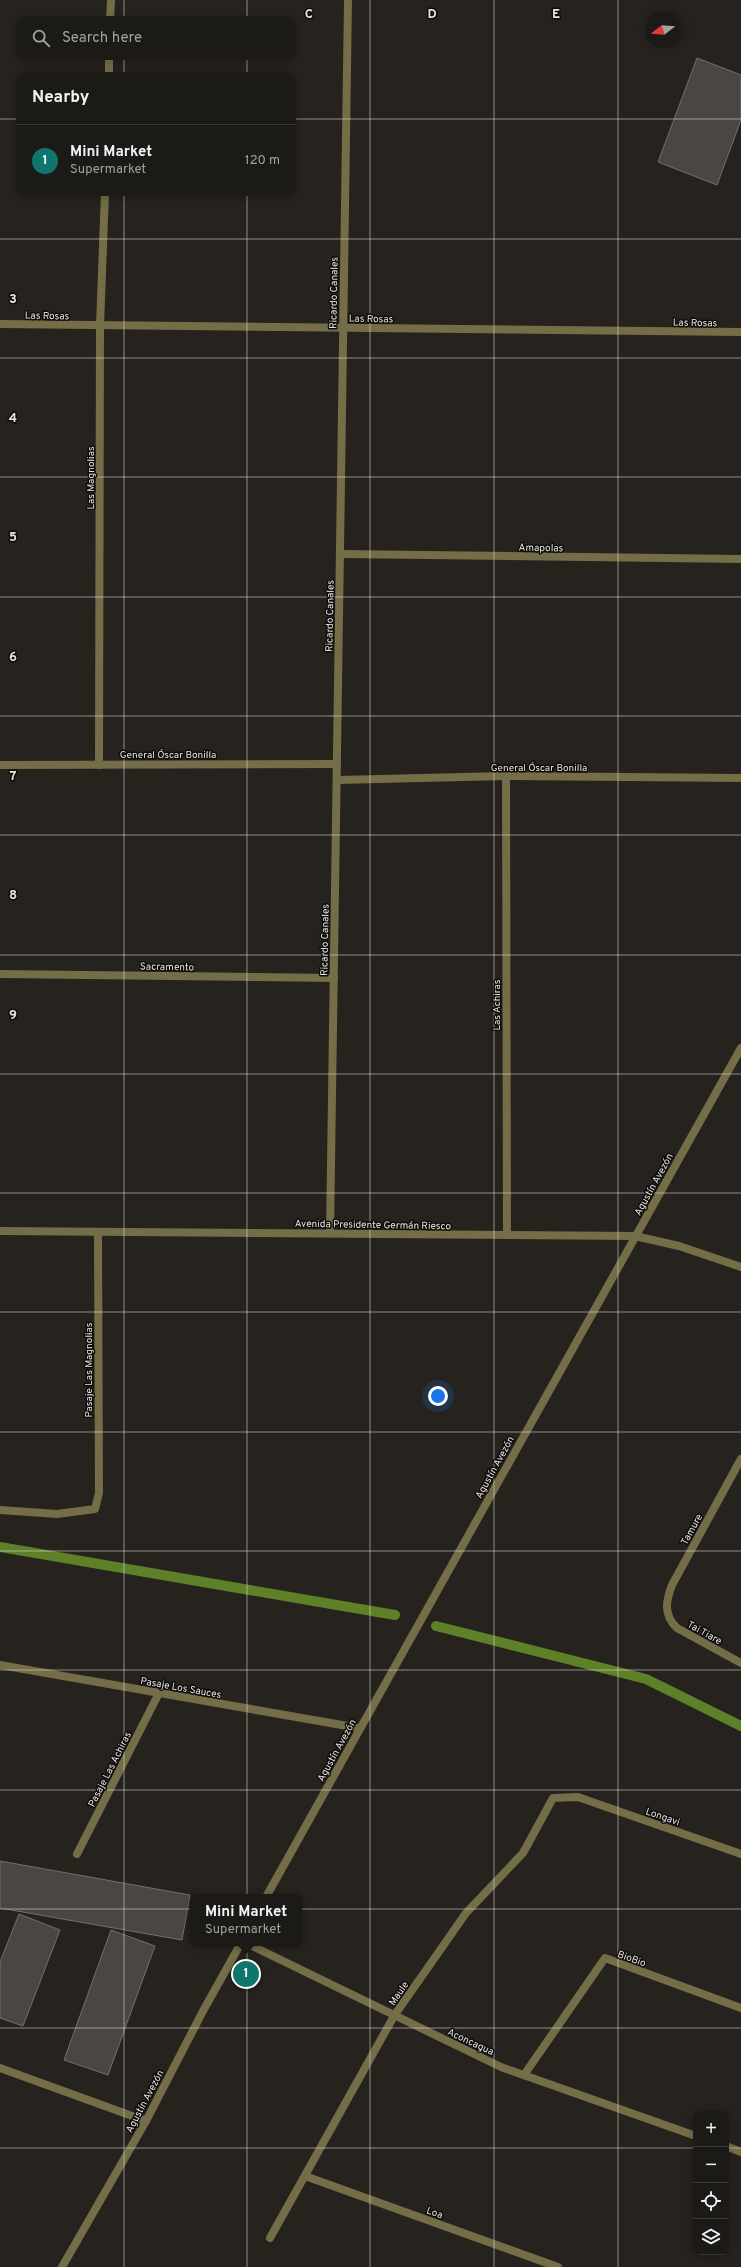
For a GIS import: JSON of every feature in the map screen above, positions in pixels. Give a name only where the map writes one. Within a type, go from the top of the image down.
[{"type":"street","points":[[110,16],[111,0]]},
{"type":"street","name":"Ricardo Canales","points":[[330,1233],[348,0]]},
{"type":"street","points":[[109,60],[109,72]]},
{"type":"street","name":"Las Magnolias","points":[[98,764],[100,326],[105,196]]},
{"type":"street","name":"Las Rosas","points":[[0,324],[741,332]]},
{"type":"street","name":"Amapolas","points":[[340,554],[741,559]]},
{"type":"street","name":"General Óscar Bonilla","points":[[0,765],[337,764]]},
{"type":"street","name":"General Óscar Bonilla","points":[[337,780],[506,776],[741,778]]},
{"type":"street","name":"Las Achiras","points":[[506,776],[507,1235]]},
{"type":"street","name":"Sacramento","points":[[0,974],[334,978]]},
{"type":"street","name":"Agustín Avezón","points":[[268,1894],[359,1728],[741,1048]]},
{"type":"street","name":"Avenida Presidente Germán Riesco","points":[[0,1231],[635,1236],[679,1246],[741,1268]]},
{"type":"street","name":"Pasaje Las Magnolias","points":[[0,1510],[56,1514],[95,1509],[99,1493],[98,1232]]},
{"type":"street","name":"Tamure","points":[[666,1612],[667,1597],[672,1584],[741,1459]]},
{"type":"street","name":"Tai Tiare","points":[[666,1612],[670,1622],[677,1628],[741,1663]]},
{"type":"street","name":"Pasaje Los Sauces","points":[[0,1665],[359,1728]]},
{"type":"street","name":"Pasaje Las Achiras","points":[[77,1854],[159,1693]]},
{"type":"street","name":"Longavi","points":[[578,1797],[741,1854]]},
{"type":"street","name":"Maule","points":[[270,2238],[394,2016],[466,1913],[523,1853],[553,1798],[578,1797]]},
{"type":"street","name":"Agustín Avezón","points":[[62,2267],[146,2121],[203,2011],[239,1946]]},
{"type":"street","name":"Aconcagua","points":[[252,1946],[501,2067],[693,2135]]},
{"type":"street","name":"BioBio","points":[[524,2075],[605,1958],[741,2008]]},
{"type":"street","points":[[0,2068],[146,2121]]},
{"type":"street","points":[[728,2147],[741,2152]]},
{"type":"street","name":"Loa","points":[[305,2176],[558,2267]]},
{"type":"building","points":[[697,58],[741,75],[741,120],[717,185],[658,162]]},
{"type":"building","points":[[0,1861],[190,1895],[182,1940],[0,1908]]},
{"type":"building","points":[[19,1914],[60,1930],[23,2026],[0,2018],[0,1962]]},
{"type":"building","points":[[111,1930],[155,1946],[108,2075],[64,2060]]},
{"type":"waterway","points":[[0,1547],[395,1615]]},
{"type":"waterway","points":[[436,1626],[646,1679],[741,1726]]},
{"type":"place","name":"Mini Market","points":[[246,1974]]}]
